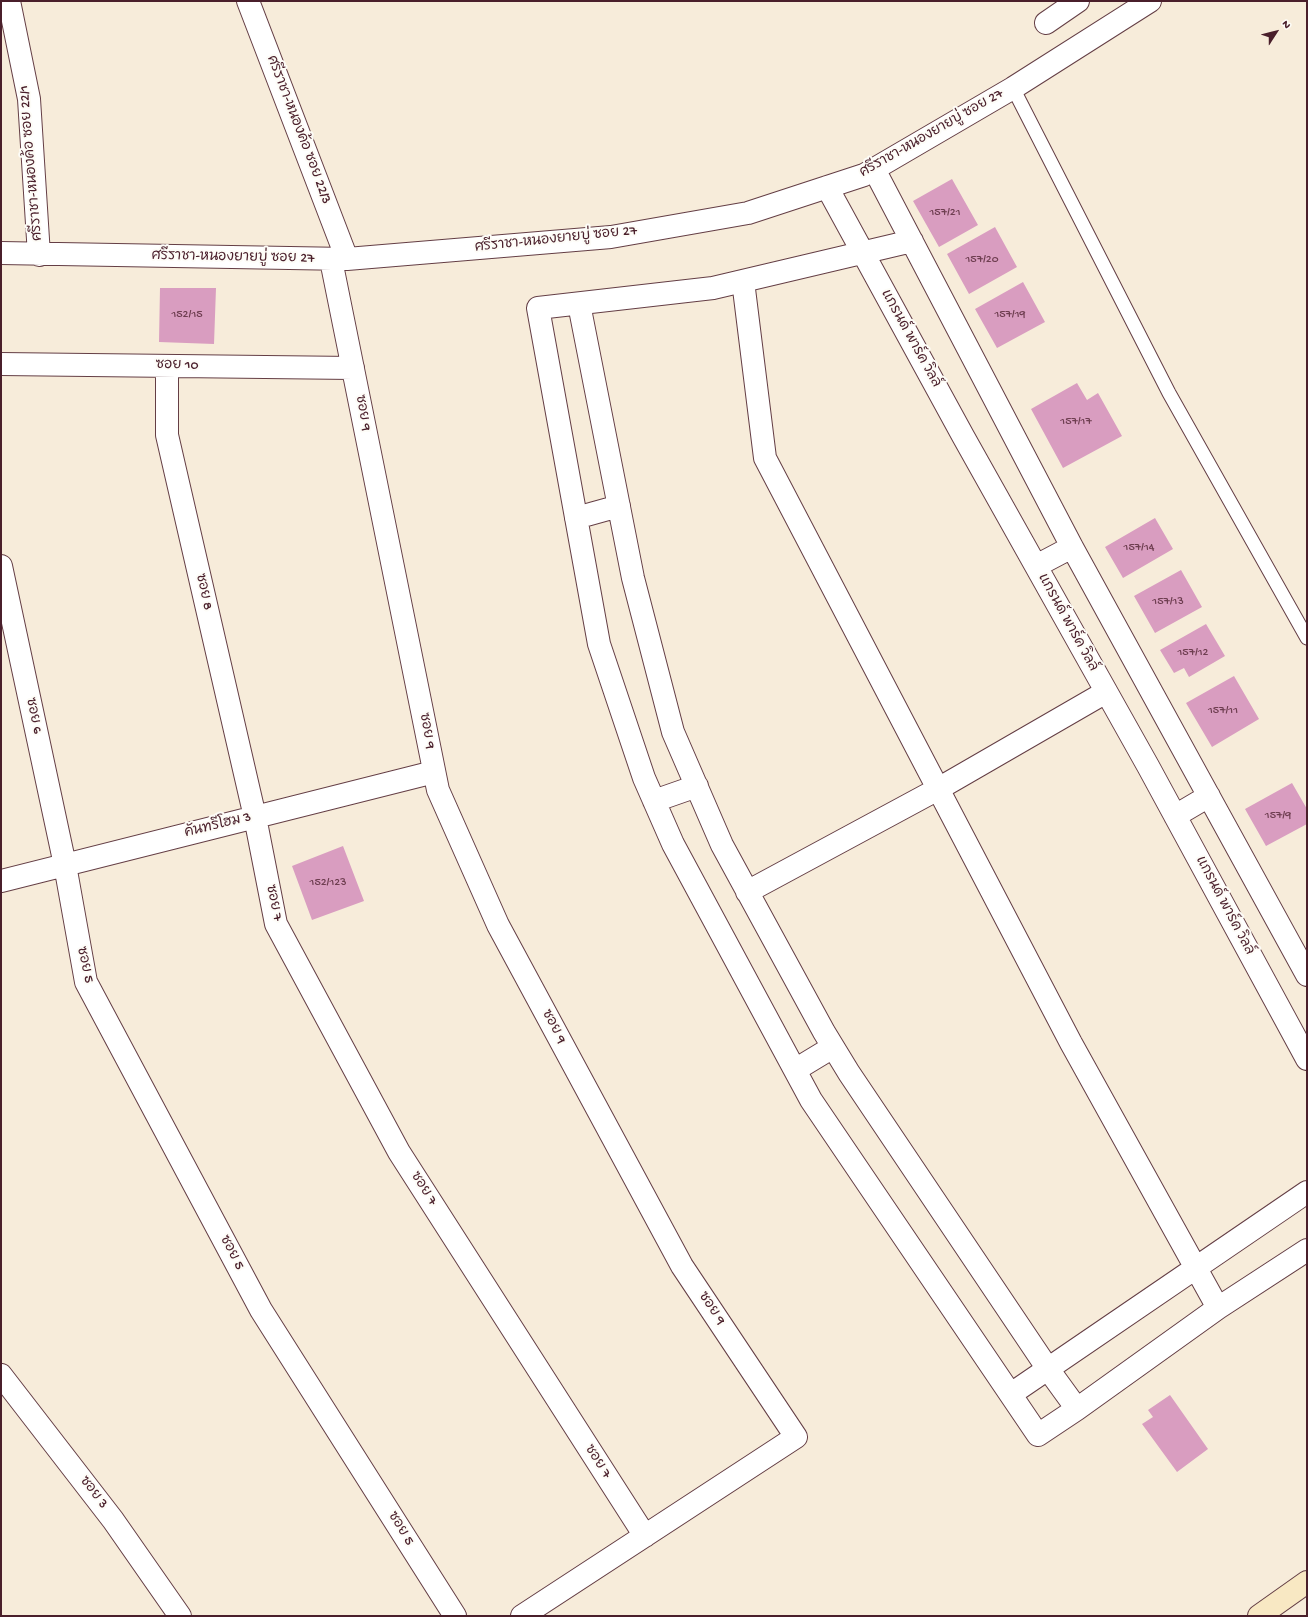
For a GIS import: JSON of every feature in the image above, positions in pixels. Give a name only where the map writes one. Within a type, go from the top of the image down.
[{"type":"main road","points":[[1259,1616],[1307,1582]]},
{"type":"street","name":"ศรีราชา-หนองค้อ ซอย 22/1","points":[[9,1],[29,99],[39,255]]},
{"type":"street","name":"ศรีราชา-หนองค้อ ซอย 22/3","points":[[248,1],[339,260]]},
{"type":"street","points":[[1046,23],[1078,1]]},
{"type":"street","name":"ศรีราชา-หนองยายบู่ ซอย 27","points":[[1,253],[39,255],[339,260],[611,237],[748,213],[864,175],[1013,88],[1150,1]]},
{"type":"street","points":[[874,169],[1072,547],[1307,975]]},
{"type":"street","name":"แกรนด์ พาร์ค วิลล์","points":[[827,187],[963,436],[1175,816],[1307,1059]]},
{"type":"street","points":[[912,241],[713,288],[538,308],[599,644],[644,778],[673,844],[811,1100],[1038,1435],[1077,1410],[1218,1308],[1307,1250]]},
{"type":"street","name":"ซอย 9","points":[[339,260],[353,368],[438,790],[498,925],[679,1259],[796,1437],[522,1616]]},
{"type":"street","points":[[743,281],[765,458],[1071,1043],[1218,1308]]},
{"type":"street","points":[[579,304],[634,578],[673,732],[722,845],[833,1047],[849,1073],[1077,1410]]},
{"type":"street","name":"ซอย 10","points":[[1,364],[353,368]]},
{"type":"street","name":"ซอย 8","points":[[167,366],[167,436],[255,817]]},
{"type":"street","points":[[576,518],[619,506]]},
{"type":"street","points":[[1036,566],[1072,547]]},
{"type":"street","name":"ซอย 6","points":[[1,566],[65,865]]},
{"type":"street","points":[[748,892],[938,789],[1106,692]]},
{"type":"street","name":"คันทรีโฮม 3","points":[[1,881],[434,772]]},
{"type":"street","points":[[654,801],[697,786]]},
{"type":"street","points":[[1175,816],[1209,796]]},
{"type":"street","name":"ซอย 7","points":[[255,817],[276,924],[399,1152],[644,1536]]},
{"type":"street","name":"ซอย 5","points":[[65,865],[86,982],[261,1310],[455,1616]]},
{"type":"street","points":[[795,1070],[833,1047]]},
{"type":"street","points":[[1011,1394],[1307,1192]]},
{"type":"street","name":"ซอย 3","points":[[1,1374],[113,1520],[180,1616]]},
{"type":"lane","points":[[1013,88],[1169,393],[1307,638]]},
{"type":"building","points":[[952,179],[978,225],[939,247],[913,201]]},
{"type":"building","points":[[995,227],[1017,267],[969,294],[947,254]]},
{"type":"building","points":[[1023,282],[1045,322],[997,348],[975,309]]},
{"type":"building","points":[[160,288],[216,288],[214,344],[159,342]]},
{"type":"building","points":[[1077,383],[1087,400],[1098,393],[1122,436],[1063,468],[1031,409]]},
{"type":"building","points":[[1155,518],[1173,549],[1123,578],[1105,547]]},
{"type":"building","points":[[1181,570],[1202,607],[1155,633],[1134,596]]},
{"type":"building","points":[[1206,624],[1225,656],[1189,677],[1184,668],[1174,673],[1160,650]]},
{"type":"building","points":[[1234,676],[1259,719],[1212,747],[1186,703]]},
{"type":"building","points":[[1292,783],[1307,809],[1307,824],[1266,846],[1245,809]]},
{"type":"building","points":[[343,846],[364,901],[312,920],[292,866]]},
{"type":"building","points":[[1170,1395],[1208,1449],[1177,1472],[1142,1424],[1153,1417],[1148,1410]]}]
